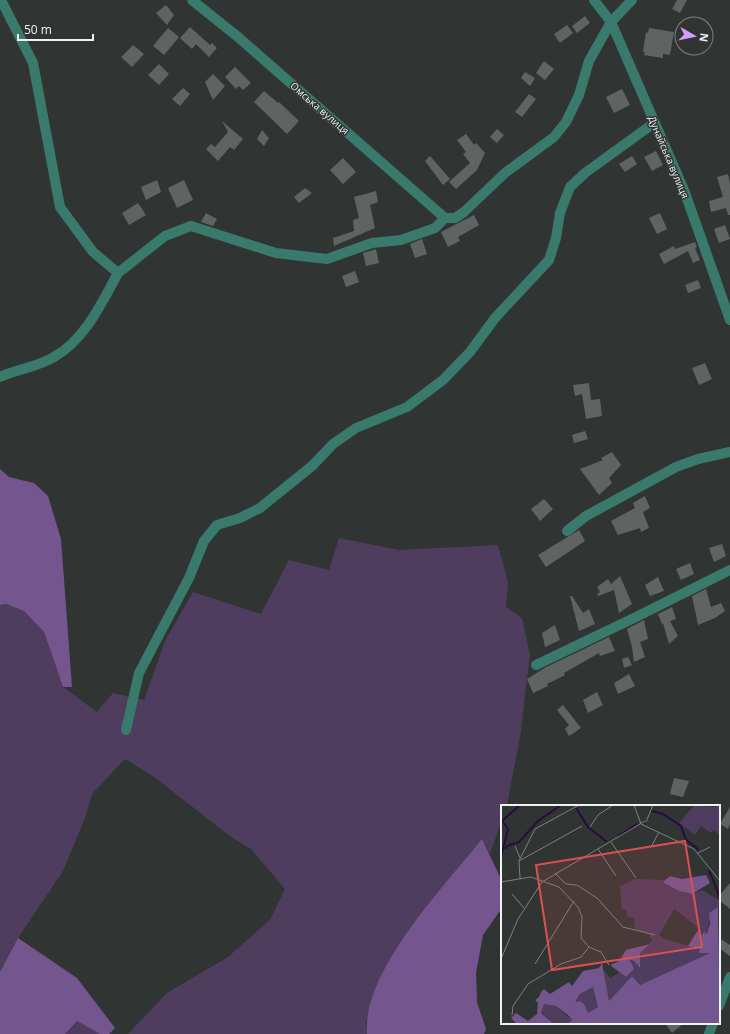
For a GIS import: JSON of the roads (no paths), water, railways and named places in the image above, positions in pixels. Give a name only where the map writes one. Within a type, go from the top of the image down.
[{"type":"street","points":[[1,0],[33,63],[60,207],[93,252],[118,273]]},
{"type":"street","name":"Омська вулиця","points":[[192,0],[238,36],[446,218]]},
{"type":"street","name":"Дунайська вулиця","points":[[594,0],[611,22],[684,190],[730,320]]},
{"type":"street","points":[[0,377],[14,370],[54,358],[71,346],[88,325],[118,273],[165,236],[191,226],[276,253],[327,259],[372,243],[401,240],[435,228],[446,218],[455,218],[464,212],[505,173],[554,137],[566,122],[579,95],[589,61],[611,22],[632,0]]},
{"type":"street","points":[[126,730],[139,673],[188,578],[204,541],[217,525],[240,518],[260,508],[312,466],[339,440],[356,428],[407,407],[443,380],[470,352],[495,318],[549,260],[556,238],[560,213],[570,187],[586,173],[654,123]]},
{"type":"street","points":[[567,530],[586,516],[676,467],[698,459],[730,452]]},
{"type":"street","points":[[536,665],[730,570]]},
{"type":"street","points":[[720,1003],[730,977]]},
{"type":"street","points":[[709,1034],[713,1024]]}]
